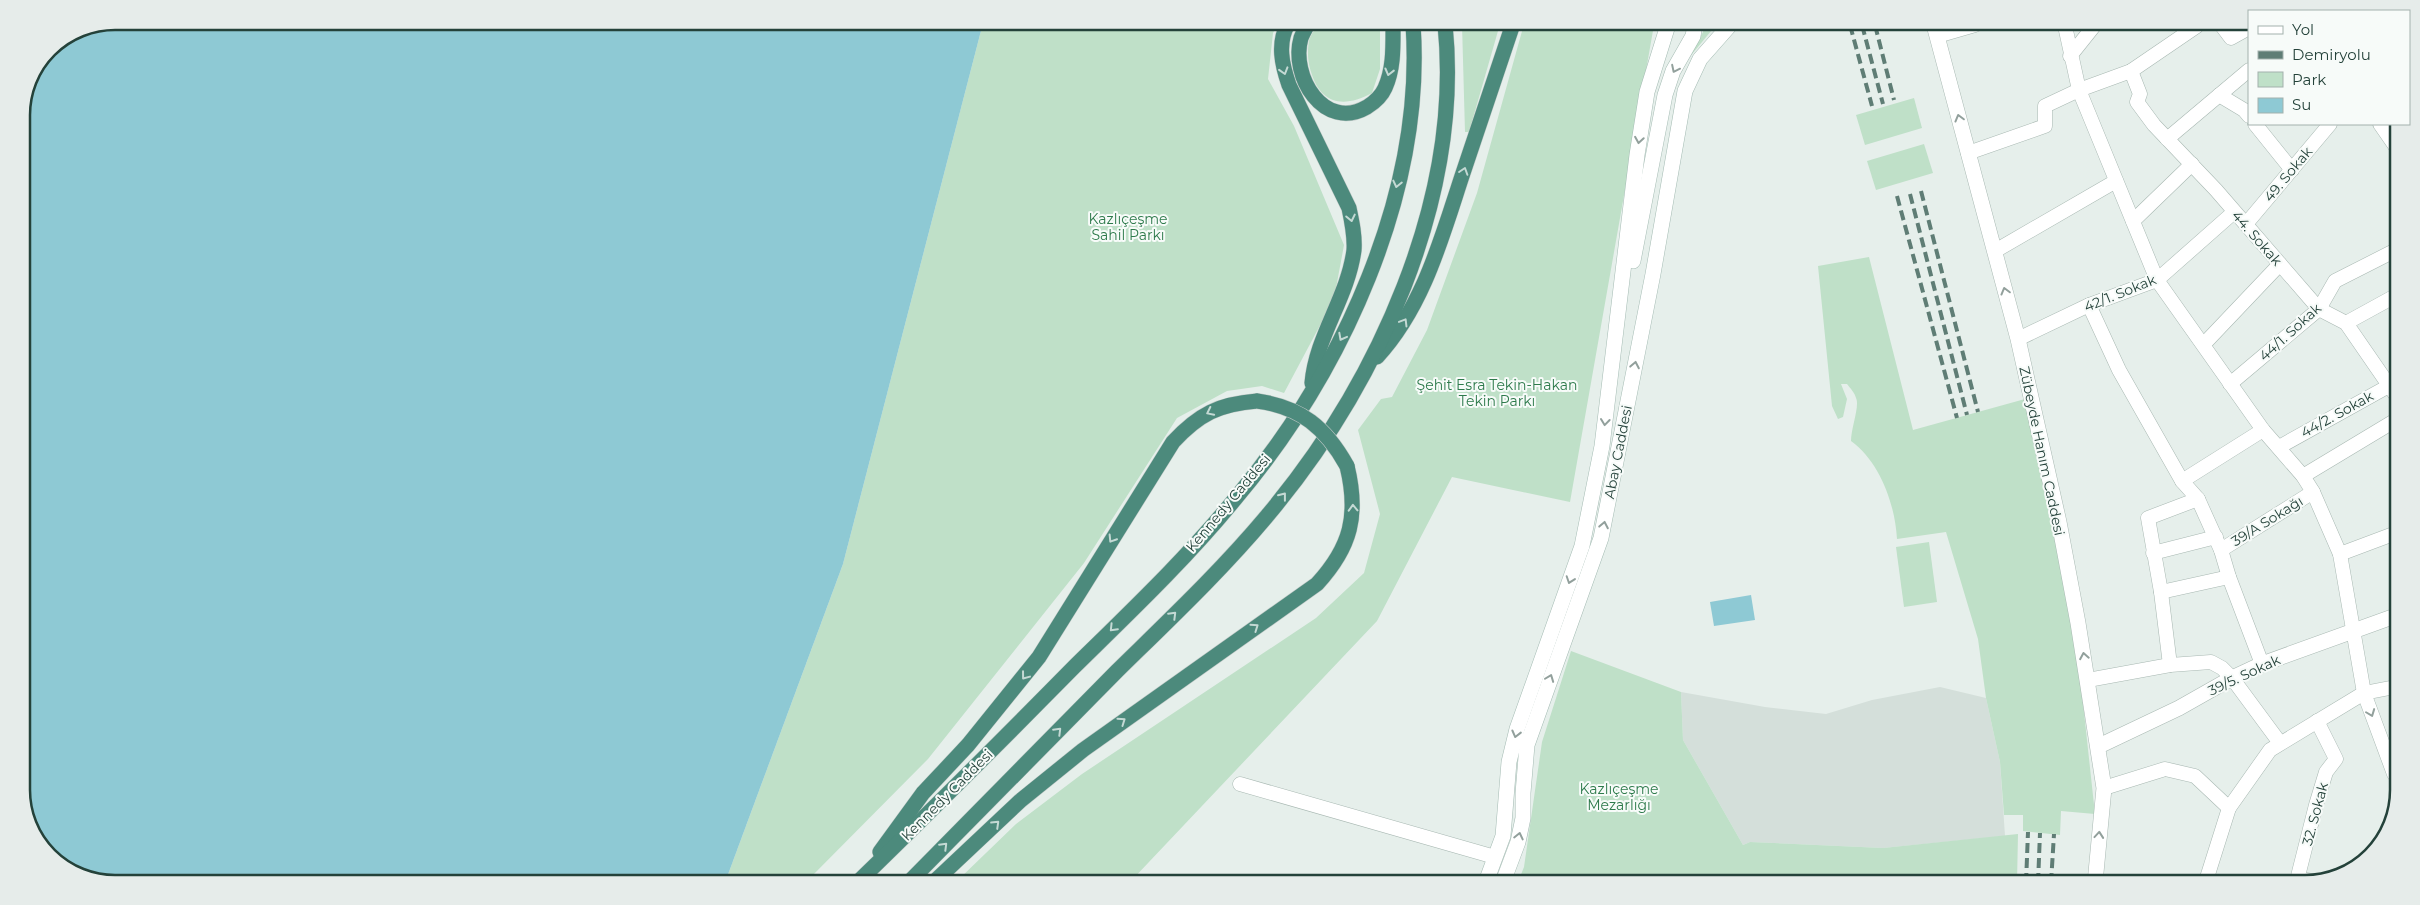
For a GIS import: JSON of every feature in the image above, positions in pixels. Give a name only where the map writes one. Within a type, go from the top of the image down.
[{"type":"highway","points":[[1285,30],[1281,65],[1349,208],[1353,227],[1354,249],[1348,277],[1319,351],[1313,373],[1311,394]]},
{"type":"highway","points":[[1305,30],[1301,38],[1300,54],[1307,89],[1320,105],[1331,111],[1346,114],[1362,110],[1376,101],[1384,89],[1393,55],[1393,30]]},
{"type":"highway","name":"Kennedy Caddesi","points":[[865,875],[1199,540],[1260,468],[1311,394],[1347,326],[1386,228],[1399,178],[1412,110],[1414,76],[1413,30]]},
{"type":"highway","points":[[916,875],[1234,553],[1267,516],[1317,450],[1362,373],[1398,304],[1414,262],[1436,180],[1447,101],[1445,30]]},
{"type":"highway","points":[[1362,373],[1396,337],[1413,308],[1436,256],[1511,30]]},
{"type":"highway","points":[[864,875],[893,831],[923,793],[968,746],[1039,658],[1173,442],[1190,425],[1207,413],[1221,407],[1257,401],[1287,408],[1313,423],[1333,444],[1346,466],[1351,485],[1353,518],[1344,546],[1333,567],[1317,584],[1083,750],[1020,800],[941,875]]},
{"type":"main road","name":"Abay Caddesi","points":[[1489,875],[1503,836],[1509,762],[1517,729],[1582,546],[1602,446],[1637,155],[1647,92],[1666,30]]},
{"type":"main road","points":[[1618,322],[1635,254],[1665,95],[1673,71],[1693,36],[1694,30]]},
{"type":"main road","name":"Abay Caddesi","points":[[1506,875],[1518,842],[1523,818],[1527,745],[1602,538],[1649,294],[1685,91],[1700,59],[1726,30]]},
{"type":"main road","name":"Zübeyde Hanım Caddesi","points":[[1936,30],[2018,338],[2059,522],[2088,680],[2104,788],[2096,875]]},
{"type":"main road","name":"39/5. Sokak","points":[[2099,746],[2179,708],[2232,678],[2262,664],[2390,618]]},
{"type":"street","points":[[2066,30],[2079,90],[2157,280],[2263,430],[2303,476],[2313,492],[2340,554],[2355,631],[2364,693],[2390,763]]},
{"type":"street","points":[[2070,56],[2091,30]]},
{"type":"street","points":[[1968,153],[2045,126],[2045,106],[2079,90],[2131,71],[2191,30]]},
{"type":"street","points":[[2225,30],[2231,38],[2248,30]]},
{"type":"street","name":"44. Sokak","points":[[2131,71],[2140,94],[2137,102],[2167,139],[2246,224],[2319,309],[2346,323],[2390,383]]},
{"type":"street","points":[[2167,139],[2248,71]]},
{"type":"street","points":[[2220,95],[2244,110],[2248,115]]},
{"type":"street","points":[[2256,125],[2292,170]]},
{"type":"street","name":"49. Sokak","points":[[2246,224],[2329,125]]},
{"type":"street","points":[[2381,125],[2390,138]]},
{"type":"street","points":[[2133,221],[2192,164]]},
{"type":"street","points":[[1994,251],[2116,181]]},
{"type":"street","name":"42/1. Sokak","points":[[2018,338],[2089,305],[2157,280],[2234,212]]},
{"type":"street","name":"44/1. Sokak","points":[[2230,384],[2319,309],[2335,281],[2390,252]]},
{"type":"street","points":[[2204,344],[2280,264]]},
{"type":"street","points":[[2346,323],[2390,299]]},
{"type":"street","points":[[2089,305],[2119,370],[2182,481],[2198,499],[2219,543],[2229,577],[2262,664]]},
{"type":"street","name":"44/2. Sokak","points":[[2278,447],[2390,390]]},
{"type":"street","points":[[2303,476],[2390,424]]},
{"type":"street","points":[[2182,481],[2263,430]]},
{"type":"street","name":"39/A Sokağı","points":[[2153,553],[2219,543],[2313,492]]},
{"type":"street","points":[[2170,665],[2161,592],[2148,518],[2198,499]]},
{"type":"street","points":[[2340,554],[2390,535]]},
{"type":"street","points":[[2161,592],[2229,577]]},
{"type":"street","points":[[2088,680],[2170,665],[2211,662],[2222,668],[2232,678],[2280,743]]},
{"type":"street","points":[[2208,875],[2229,808],[2270,750],[2364,693],[2390,689]]},
{"type":"street","name":"32. Sokak","points":[[2298,875],[2326,772],[2336,759],[2317,721]]},
{"type":"street","points":[[2104,788],[2165,769],[2195,776],[2229,808]]},
{"type":"street","points":[[1240,784],[1495,857]]},
{"type":"shaded area","points":[[1940,687],[1986,698],[2000,762],[2005,836],[1883,848],[1750,842],[1743,845],[1683,740],[1681,692],[1765,707],[1826,714],[1872,700]]},
{"type":"green space","name":"Kazlıçeşme Sahil Parkı","points":[[981,30],[1275,30],[1268,79],[1294,126],[1344,245],[1334,299],[1284,393],[1262,386],[1227,391],[1177,418],[1084,563],[928,759],[813,875],[728,875],[843,564]]},
{"type":"green space","points":[[1314,30],[1380,30],[1380,69],[1372,93],[1362,98],[1343,102],[1327,97],[1321,91],[1315,83],[1309,65],[1308,49]]},
{"type":"green space","points":[[1462,30],[1498,30],[1469,132],[1465,132]]},
{"type":"green space","name":"Şehit Esra Tekin-Hakan Tekin Parkı","points":[[1522,30],[1653,30],[1570,502],[1452,477],[1377,621],[1137,875],[963,875],[1016,824],[1082,774],[1316,618],[1364,573],[1380,514],[1358,430],[1381,399],[1392,397],[1427,330],[1477,193]]},
{"type":"green space","points":[[1703,30],[1712,30],[1688,59]]},
{"type":"green space","points":[[1914,98],[1922,128],[1865,145],[1856,115]]},
{"type":"green space","points":[[1924,144],[1933,173],[1876,190],[1867,161]]},
{"type":"green space","points":[[1869,257],[1913,430],[2025,399],[2075,629],[2095,814],[2061,811],[2060,835],[2023,831],[2023,815],[2004,815],[2000,762],[1986,698],[1978,639],[1946,532],[1897,539],[1893,512],[1878,472],[1870,460],[1851,441],[1857,402],[1855,394],[1847,384],[1841,384],[1847,399],[1843,417],[1838,419],[1832,406],[1818,266]]},
{"type":"green space","points":[[1929,542],[1937,602],[1904,607],[1896,547]]},
{"type":"green space","name":"Kazlıçeşme Mezarlığı","points":[[1571,651],[1681,692],[1683,740],[1743,845],[1750,842],[1883,848],[2018,834],[2017,875],[1521,875],[1524,867],[1542,742]]},
{"type":"water","points":[[115,30],[981,30],[843,564],[728,875],[115,875],[87,871],[68,861],[47,842],[34,818],[30,796],[30,115],[36,82],[44,68],[68,44],[82,36]]},
{"type":"water","points":[[1751,595],[1755,620],[1714,626],[1710,602]]},
{"type":"railway","points":[[1851,30],[1872,106]]},
{"type":"railway","points":[[1863,30],[1883,104]]},
{"type":"railway","points":[[1876,30],[1894,100]]},
{"type":"railway","points":[[1921,191],[1978,412]]},
{"type":"railway","points":[[1910,194],[1967,415]]},
{"type":"railway","points":[[1897,196],[1957,418]]},
{"type":"railway","points":[[2026,875],[2028,832]]},
{"type":"railway","points":[[2038,875],[2040,833]]},
{"type":"railway","points":[[2051,875],[2054,834]]}]
